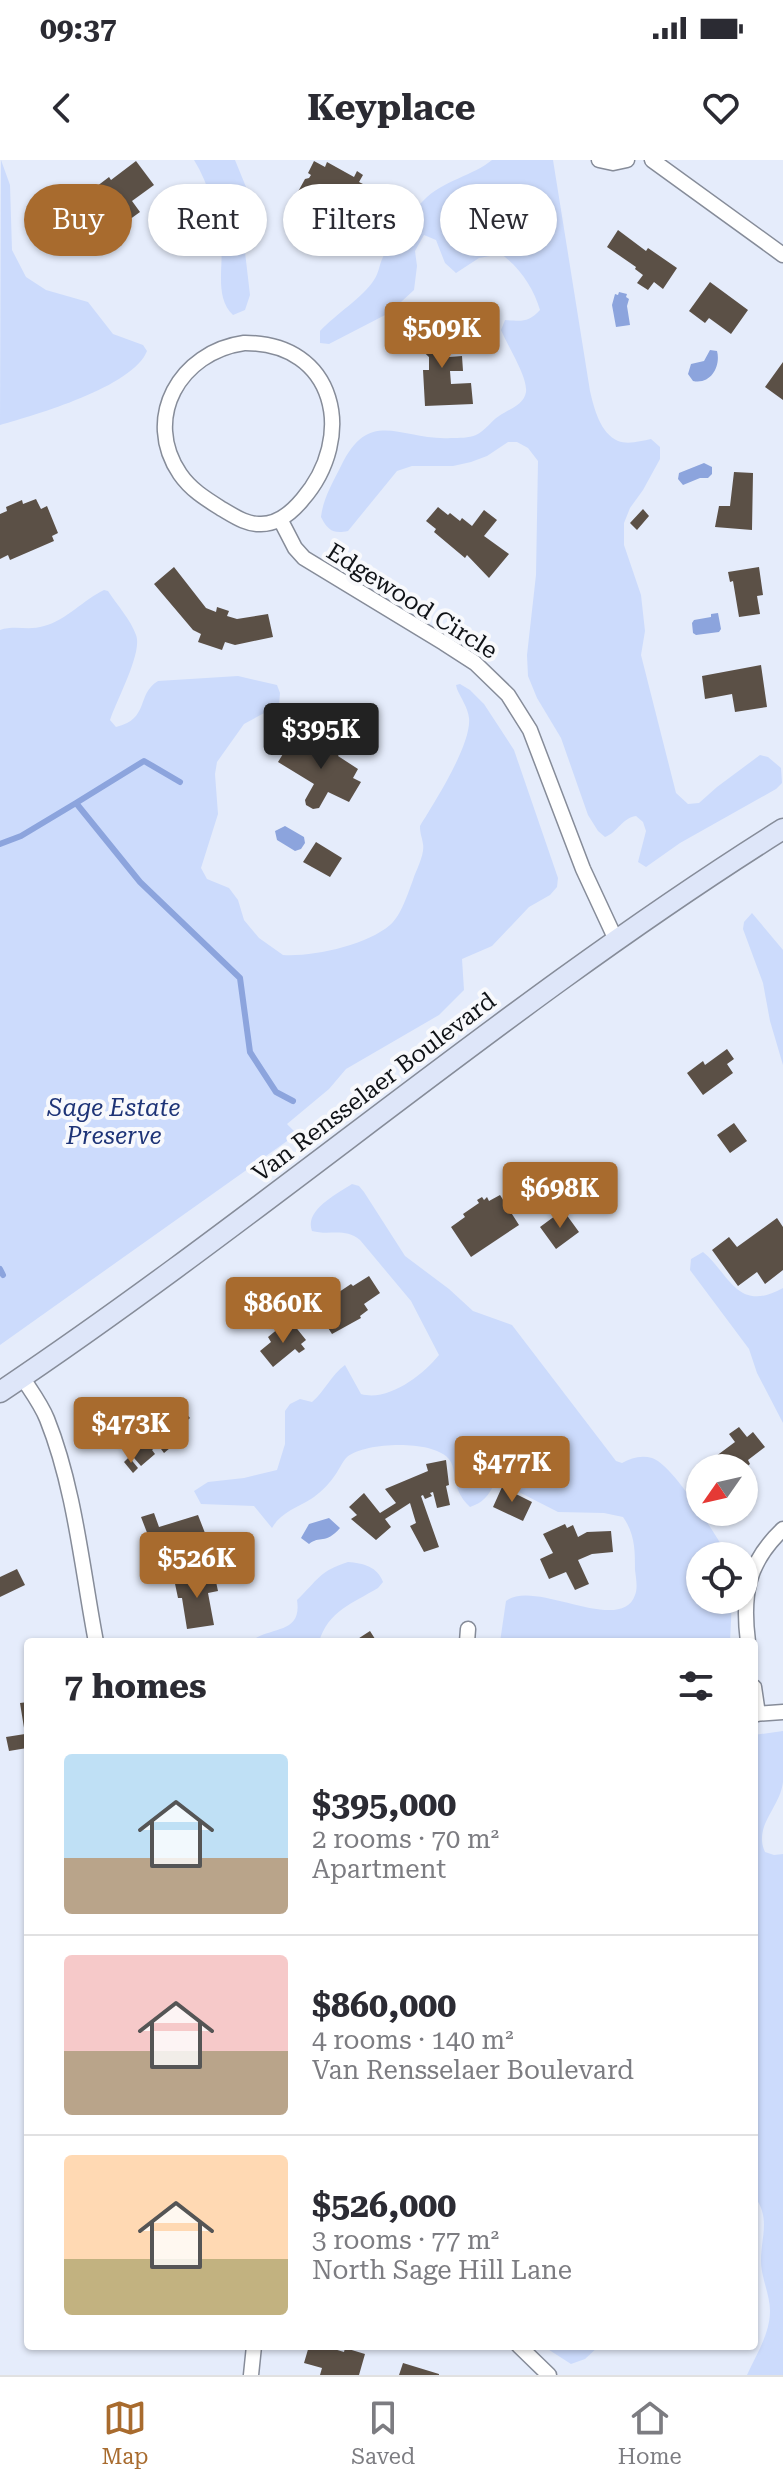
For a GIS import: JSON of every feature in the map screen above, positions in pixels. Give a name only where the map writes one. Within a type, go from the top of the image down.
[{"type":"main road","name":"Van Rensselaer Boulevard","points":[[0,1392],[616,940],[691,887],[783,829]]},
{"type":"street","points":[[599,160],[613,163],[627,160]]},
{"type":"street","points":[[652,160],[783,255]]},
{"type":"street","points":[[255,343],[286,351],[313,371],[329,400],[334,432],[325,464],[304,498],[280,519],[258,524],[231,515],[195,490],[180,474],[170,454],[166,422],[174,390],[194,364],[222,347],[255,343]]},
{"type":"street","name":"Edgewood Circle","points":[[280,519],[295,548],[304,558],[465,656],[508,695],[530,730],[583,869],[616,940]]},
{"type":"street","points":[[22,1377],[45,1413],[59,1456],[70,1498],[95,1638]]},
{"type":"street","points":[[748,1638],[745,1611],[753,1567],[783,1529]]},
{"type":"street","points":[[758,1714],[783,1712]]},
{"type":"street","points":[[251,2375],[254,2350]]},
{"type":"street","points":[[523,2350],[549,2375]]},
{"type":"green space","points":[[1,160],[10,185],[12,250],[26,277],[46,290],[88,302],[113,334],[143,345],[147,351],[138,364],[104,388],[58,407],[0,425]]},
{"type":"green space","points":[[194,160],[235,160],[245,184],[206,184]]},
{"type":"green space","points":[[492,160],[553,160],[557,184],[448,184]]},
{"type":"green space","points":[[557,185],[596,412],[602,426],[618,441],[630,443],[651,439],[660,447],[660,459],[624,523],[624,545],[641,595],[645,631],[641,655],[676,793],[688,804],[699,803],[760,755],[768,757],[781,768],[782,783],[776,789],[680,843],[646,867],[638,862],[646,831],[643,822],[636,816],[631,817],[605,837],[588,815],[561,738],[528,676],[527,655],[536,575],[538,461],[528,448],[517,442],[508,442],[471,462],[453,466],[412,466],[397,471],[348,531],[332,530],[321,517],[341,466],[363,437],[388,431],[433,438],[470,437],[525,396],[524,378],[501,330],[505,320],[524,320],[540,310],[534,294],[514,265],[503,256],[557,256]]},
{"type":"green space","points":[[440,188],[440,250],[436,240],[424,235],[424,200]]},
{"type":"green space","points":[[221,256],[245,256],[250,295],[245,310],[233,315],[227,308],[222,290]]},
{"type":"green space","points":[[416,256],[414,290],[389,313],[329,344],[320,343],[320,331],[369,286],[383,257]]},
{"type":"green space","points":[[442,256],[490,256],[479,258],[456,273]]},
{"type":"green space","name":"Sage Estate Preserve","points":[[104,590],[108,591],[127,618],[137,643],[110,720],[116,727],[134,718],[151,686],[158,681],[238,676],[277,685],[279,705],[244,724],[217,762],[218,814],[201,868],[207,879],[229,888],[238,900],[244,920],[259,938],[283,955],[324,952],[354,944],[380,932],[398,916],[423,853],[420,826],[465,743],[469,718],[457,689],[456,685],[460,684],[484,704],[514,750],[558,878],[557,887],[550,895],[529,907],[492,946],[462,959],[464,990],[439,1015],[346,1069],[329,1089],[287,1124],[297,1134],[0,1345],[0,630],[52,623]]},
{"type":"green space","points":[[752,913],[783,950],[783,1065],[763,983],[743,929],[744,922]]},
{"type":"green space","points":[[352,1184],[359,1186],[405,1256],[473,1311],[512,1325],[616,1461],[622,1463],[636,1458],[652,1458],[671,1473],[686,1492],[686,1526],[709,1526],[719,1542],[686,1542],[686,1614],[731,1614],[730,1638],[501,1638],[506,1601],[519,1596],[536,1596],[595,1609],[613,1610],[627,1606],[637,1586],[630,1530],[623,1517],[604,1513],[558,1512],[501,1483],[494,1484],[485,1498],[470,1507],[459,1493],[448,1458],[428,1448],[398,1445],[356,1452],[347,1457],[320,1492],[285,1514],[272,1528],[254,1506],[201,1504],[194,1491],[208,1482],[277,1470],[285,1444],[285,1411],[300,1399],[312,1402],[345,1365],[361,1394],[382,1394],[404,1385],[439,1355],[411,1301],[360,1240],[343,1233],[312,1231],[311,1223],[317,1210]]},
{"type":"green space","points":[[703,1252],[744,1294],[767,1295],[783,1288],[783,1423],[757,1373],[749,1349],[690,1270],[691,1259]]},
{"type":"green space","points":[[359,1563],[378,1573],[383,1582],[335,1615],[320,1638],[256,1638],[291,1623],[295,1618],[297,1600],[338,1565]]},
{"type":"green space","points":[[783,1731],[783,1782],[765,1825],[762,1843],[765,1852],[783,1854],[783,2375],[747,2375],[765,2336],[770,2311],[761,2267],[764,2219],[758,2202],[758,1734]]},
{"type":"green space","points":[[549,2350],[595,2350],[585,2359],[571,2364]]},
{"type":"water","points":[[615,294],[627,294],[629,299],[630,325],[616,327],[612,305]]},
{"type":"water","points":[[710,350],[717,351],[716,368],[705,380],[693,381],[688,374],[691,364],[704,361]]},
{"type":"water","points":[[704,463],[712,467],[708,478],[683,485],[678,479],[679,473]]},
{"type":"water","points":[[718,613],[719,632],[693,633],[694,620]]},
{"type":"water","points":[[285,826],[304,837],[305,843],[301,849],[295,851],[277,840],[275,831]]},
{"type":"water","points":[[329,1518],[340,1528],[330,1536],[309,1544],[301,1538],[309,1524]]},
{"type":"building","points":[[136,161],[153,184],[148,184],[148,189],[132,201],[132,184],[100,184],[109,177],[111,180]]},
{"type":"building","points":[[314,161],[325,167],[327,162],[354,177],[357,171],[363,175],[359,182],[363,184],[302,184],[311,175],[308,173]]},
{"type":"building","points":[[132,201],[140,212],[132,218]]},
{"type":"building","points":[[618,230],[646,251],[648,248],[677,268],[663,289],[654,282],[648,290],[637,283],[643,275],[607,247]]},
{"type":"building","points":[[710,282],[748,310],[731,334],[709,318],[705,323],[689,311]]},
{"type":"building","points":[[440,319],[456,335],[444,344],[449,350],[449,357],[462,356],[463,371],[450,371],[451,384],[471,383],[473,404],[425,406],[423,370],[429,370],[429,357],[415,344]]},
{"type":"building","points":[[783,362],[783,400],[765,387]]},
{"type":"building","points":[[734,472],[753,473],[752,530],[715,527],[719,506],[730,506]]},
{"type":"building","points":[[36,499],[41,509],[47,506],[58,533],[52,536],[54,541],[10,560],[8,555],[0,559],[0,514],[7,511],[6,507],[22,500],[23,504]]},
{"type":"building","points":[[438,507],[472,526],[484,510],[497,520],[484,536],[509,554],[489,578],[467,555],[465,558],[434,532],[436,529],[426,521]]},
{"type":"building","points":[[643,509],[649,516],[637,530],[630,523]]},
{"type":"building","points":[[174,567],[206,608],[216,612],[217,607],[229,611],[227,616],[237,619],[268,614],[273,637],[235,645],[225,642],[222,650],[198,642],[201,634],[193,630],[154,584]]},
{"type":"building","points":[[759,567],[763,595],[757,596],[760,614],[739,617],[733,581],[730,582],[728,572]]},
{"type":"building","points":[[761,665],[767,707],[735,712],[732,694],[705,699],[702,676]]},
{"type":"building","points":[[294,736],[312,747],[317,743],[325,748],[328,743],[341,751],[338,756],[358,769],[353,778],[361,782],[349,802],[328,792],[319,808],[306,805],[305,800],[314,784],[278,762]]},
{"type":"building","points":[[316,842],[342,858],[330,877],[303,862]]},
{"type":"building","points":[[727,1049],[734,1059],[727,1064],[733,1073],[703,1095],[687,1073],[703,1061],[705,1065]]},
{"type":"building","points":[[734,1123],[747,1141],[730,1153],[717,1135]]},
{"type":"building","points":[[500,1195],[519,1225],[471,1257],[451,1227],[479,1203],[477,1200],[487,1197],[489,1201]]},
{"type":"building","points":[[563,1210],[579,1232],[556,1249],[540,1227]]},
{"type":"building","points":[[777,1218],[783,1227],[783,1270],[765,1284],[757,1272],[738,1286],[712,1250],[729,1237],[737,1247]]},
{"type":"building","points":[[369,1276],[380,1293],[364,1304],[368,1310],[361,1318],[332,1334],[315,1308],[334,1291],[336,1294]]},
{"type":"building","points":[[294,1325],[306,1340],[301,1344],[305,1349],[299,1353],[295,1349],[273,1367],[260,1351],[271,1342],[268,1337],[279,1328],[283,1333]]},
{"type":"building","points":[[174,1400],[190,1418],[169,1436],[176,1443],[164,1453],[158,1445],[152,1450],[155,1454],[141,1466],[128,1451],[142,1439],[146,1443],[152,1438],[143,1427]]},
{"type":"building","points":[[739,1427],[747,1437],[753,1432],[765,1447],[756,1454],[719,1454],[735,1442],[729,1434]]},
{"type":"building","points":[[129,1457],[138,1468],[133,1473],[124,1462]]},
{"type":"building","points":[[446,1460],[450,1505],[437,1508],[433,1492],[425,1499],[421,1496],[439,1547],[424,1552],[410,1526],[416,1523],[410,1503],[385,1519],[391,1527],[376,1540],[351,1519],[357,1515],[349,1507],[364,1493],[380,1513],[396,1503],[385,1489],[428,1471],[426,1464]]},
{"type":"building","points":[[502,1487],[532,1502],[523,1521],[493,1507]]},
{"type":"building","points":[[154,1513],[159,1527],[198,1515],[205,1533],[162,1552],[157,1541],[151,1543],[141,1517]]},
{"type":"building","points":[[565,1524],[567,1528],[573,1525],[578,1537],[587,1532],[611,1531],[613,1552],[592,1554],[578,1560],[589,1584],[575,1590],[566,1572],[549,1579],[540,1559],[553,1553],[543,1534]]},
{"type":"building","points":[[17,1569],[25,1585],[0,1597],[0,1577]]},
{"type":"building","points":[[205,1574],[206,1579],[215,1577],[218,1591],[208,1593],[214,1625],[187,1629],[182,1598],[178,1598],[174,1579]]},
{"type":"building","points":[[370,1631],[374,1638],[359,1638]]},
{"type":"building","points":[[24,1702],[24,1728],[20,1703]]},
{"type":"building","points":[[24,1734],[24,1748],[9,1751],[6,1737]]},
{"type":"building","points":[[308,2350],[352,2350],[365,2354],[359,2375],[320,2375],[322,2368],[304,2363]]},
{"type":"building","points":[[403,2363],[439,2374],[439,2375],[399,2375]]},
{"type":"waterway","points":[[76,803],[144,761],[180,782]]},
{"type":"waterway","points":[[0,844],[21,836],[76,803],[140,882],[240,978],[250,1052],[276,1092],[293,1101]]},
{"type":"waterway","points":[[0,1269],[3,1275]]}]
